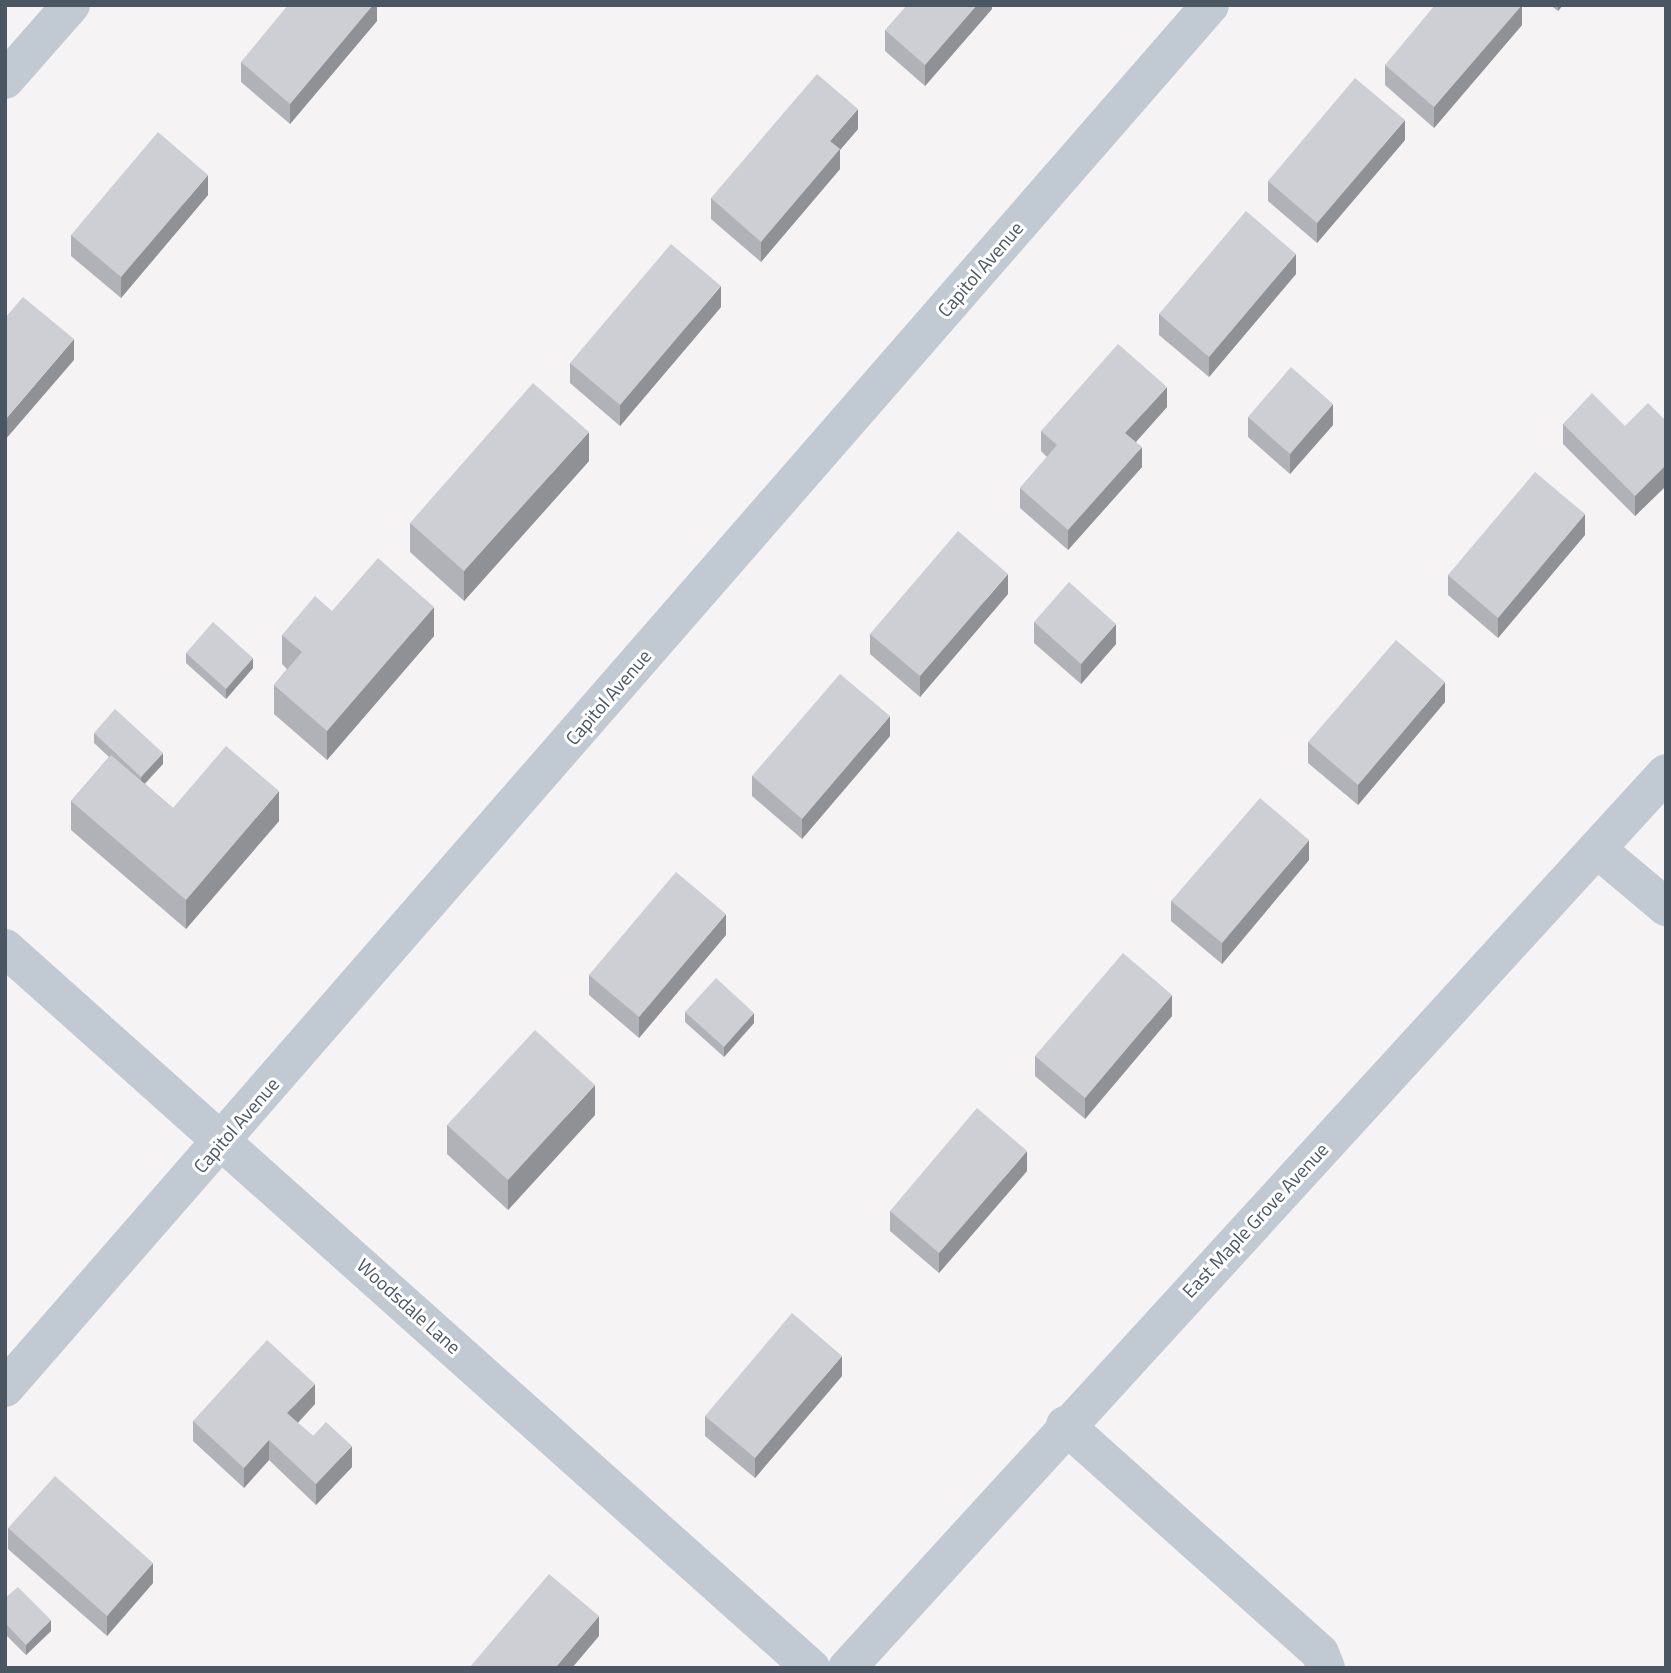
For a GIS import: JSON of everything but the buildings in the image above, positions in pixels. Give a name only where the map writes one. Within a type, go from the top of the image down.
[{"type":"street","points":[[5,80],[71,5]]},
{"type":"street","name":"Capitol Avenue","points":[[5,1388],[1210,5]]},
{"type":"street","name":"East Maple Grove Avenue","points":[[847,1668],[1065,1425],[1598,850],[1666,773]]},
{"type":"street","points":[[1598,850],[1666,907]]},
{"type":"street","name":"Woodsdale Lane","points":[[5,948],[224,1139],[811,1668]]},
{"type":"street","points":[[1065,1425],[1320,1653],[1326,1668]]}]
